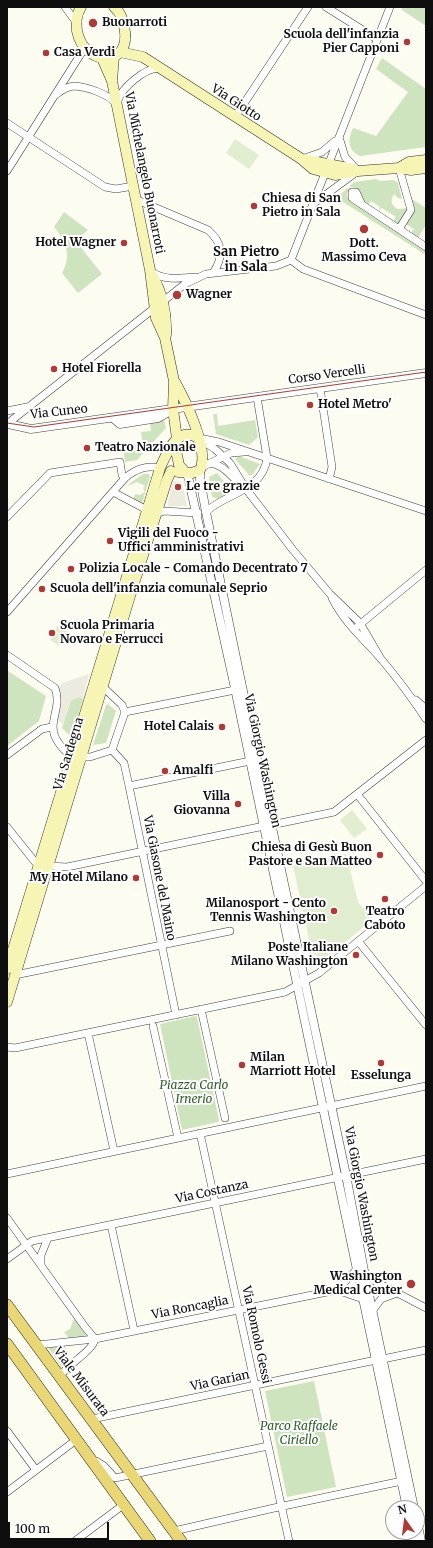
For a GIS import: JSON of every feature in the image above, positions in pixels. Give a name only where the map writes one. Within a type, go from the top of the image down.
[{"type":"main road","points":[[81,7],[76,22],[82,46],[88,53],[102,58],[117,54],[143,57]]},
{"type":"main road","points":[[114,7],[120,11],[125,37],[143,57]]},
{"type":"main road","name":"Via Michelangelo Buonarroti","points":[[112,81],[117,54],[125,44],[125,37]]},
{"type":"main road","name":"Via Giotto","points":[[143,57],[234,117],[300,158],[313,169],[326,168]]},
{"type":"main road","name":"Via Michelangelo Buonarroti","points":[[102,58],[112,81],[150,270],[156,318],[165,338],[174,381],[173,409],[177,439]]},
{"type":"main road","points":[[399,168],[409,162],[426,160]]},
{"type":"main road","points":[[326,168],[335,175],[358,171],[399,168],[410,170],[426,168]]},
{"type":"main road","name":"Via Michelangelo Buonarroti","points":[[150,270],[161,291],[166,313],[165,338]]},
{"type":"main road","name":"Via Michelangelo Buonarroti","points":[[174,381],[188,407],[198,438]]},
{"type":"main road","points":[[152,512],[160,468],[168,451],[177,439],[186,435],[198,438],[202,451],[203,467],[192,473],[172,472],[160,468]]},
{"type":"main road","points":[[177,439],[175,446],[178,461],[181,469],[186,472]]},
{"type":"main road","points":[[152,512],[172,472]]},
{"type":"main road","name":"Via Sardegna","points":[[7,1002],[10,973],[152,512]]},
{"type":"main road","name":"Viale Misurata","points":[[7,1305],[181,1541]]},
{"type":"main road","points":[[7,1344],[150,1541]]},
{"type":"street","points":[[65,7],[76,22]]},
{"type":"street","points":[[234,117],[308,7]]},
{"type":"street","points":[[326,7],[377,39]]},
{"type":"street","points":[[150,270],[160,277],[198,277],[213,273],[276,266],[291,260],[390,7]]},
{"type":"street","points":[[7,171],[82,52],[82,46]]},
{"type":"street","points":[[117,106],[119,94],[124,88],[149,70],[159,68]]},
{"type":"street","points":[[55,96],[63,90],[76,86],[107,95],[112,98],[117,106]]},
{"type":"street","points":[[7,123],[105,187],[116,189],[133,186]]},
{"type":"street","points":[[300,158],[312,156],[322,152],[331,146],[339,137]]},
{"type":"street","points":[[313,204],[358,171],[345,157],[339,137]]},
{"type":"street","points":[[399,168],[411,210],[399,229]]},
{"type":"street","points":[[135,199],[208,230],[213,234],[220,245],[221,252],[220,261],[213,273]]},
{"type":"street","points":[[361,203],[426,247]]},
{"type":"street","points":[[291,260],[303,269],[426,315]]},
{"type":"street","points":[[7,424],[155,309],[173,292],[198,277]]},
{"type":"street","name":"Corso Vercelli","points":[[188,407],[425,373]]},
{"type":"street","points":[[320,388],[332,467],[329,479]]},
{"type":"street","points":[[113,492],[152,512],[202,512],[246,489],[262,471],[267,458],[257,397]]},
{"type":"street","points":[[7,411],[31,405]]},
{"type":"street","name":"Via Cuneo","points":[[7,424],[31,429],[188,407]]},
{"type":"street","points":[[198,438],[219,442],[426,511]]},
{"type":"street","points":[[198,438],[209,444],[230,463],[246,489],[330,594],[360,623],[381,659]]},
{"type":"street","points":[[202,512],[200,479],[203,467],[223,456],[246,451]]},
{"type":"street","points":[[7,517],[50,473],[120,462],[122,475],[125,478]]},
{"type":"street","points":[[203,467],[214,463],[224,468],[246,489]]},
{"type":"street","points":[[7,612],[125,478],[141,468],[153,466],[160,468]]},
{"type":"street","points":[[186,472],[202,512]]},
{"type":"street","name":"Via Giorgio Washington","points":[[202,512],[268,826],[305,981],[373,1310],[380,1360],[392,1420],[405,1480],[411,1500]]},
{"type":"street","points":[[356,634],[356,629],[360,623],[426,570]]},
{"type":"street","points":[[330,594],[336,607],[356,634],[381,659],[411,696],[426,719]]},
{"type":"street","points":[[7,655],[55,688],[58,702],[52,727],[53,734],[66,753],[76,756],[90,757],[112,750],[125,712],[122,705],[99,685]]},
{"type":"street","points":[[125,712],[239,689]]},
{"type":"street","points":[[411,696],[426,709]]},
{"type":"street","points":[[7,756],[42,729],[52,727]]},
{"type":"street","points":[[7,827],[35,862],[44,865],[67,867],[268,826],[334,812],[426,740]]},
{"type":"street","name":"Via Giasone del Maino","points":[[112,750],[124,763],[130,786],[176,1014]]},
{"type":"street","points":[[130,786],[254,760]]},
{"type":"street","points":[[357,794],[426,881]]},
{"type":"street","name":"Via Giorgio Washington","points":[[268,826],[297,985],[322,1108],[363,1299],[380,1360]]},
{"type":"street","points":[[7,1047],[15,1048],[88,1033],[153,1023],[176,1014],[285,992],[319,972],[426,886]]},
{"type":"street","points":[[10,973],[230,931]]},
{"type":"street","points":[[358,941],[426,1025]]},
{"type":"street","points":[[201,1009],[225,1118]]},
{"type":"street","points":[[153,1023],[178,1138]]},
{"type":"street","points":[[88,1033],[114,1151]]},
{"type":"street","points":[[7,1174],[426,1086]]},
{"type":"street","name":"Via Romolo Gessi","points":[[200,1133],[240,1310],[289,1541]]},
{"type":"street","name":"Via Costanza","points":[[7,1259],[26,1245],[48,1238],[426,1159]]},
{"type":"street","points":[[7,1218],[95,1339],[92,1348],[69,1364],[60,1376]]},
{"type":"street","points":[[111,1225],[134,1330]]},
{"type":"street","points":[[40,1265],[41,1255],[48,1238]]},
{"type":"street","points":[[357,1269],[337,1290],[363,1299],[373,1310],[380,1299],[397,1293]]},
{"type":"street","points":[[365,1276],[426,1308]]},
{"type":"street","name":"Via Roncaglia","points":[[37,1345],[95,1339],[337,1290]]},
{"type":"street","name":"Via Garian","points":[[92,1419],[426,1350]]},
{"type":"street","points":[[7,1431],[36,1470]]},
{"type":"street","points":[[7,1492],[76,1440]]},
{"type":"street","points":[[92,1462],[99,1462],[115,1478],[268,1446]]},
{"type":"street","points":[[174,1531],[405,1480]]},
{"type":"street","name":"Via Giorgio Washington","points":[[405,1480],[406,1500]]},
{"type":"street","points":[[74,1541],[124,1505]]},
{"type":"green space","points":[[402,7],[426,7],[426,26],[402,10]]},
{"type":"green space","points":[[382,58],[426,89],[426,147],[360,156],[353,151],[350,144],[350,136],[353,128],[376,136],[408,92],[376,69]]},
{"type":"green space","points":[[235,139],[259,155],[249,169],[226,153]]},
{"type":"green space","points":[[376,179],[380,181],[394,180],[398,183],[402,199],[398,198],[394,194],[392,201],[393,205],[398,209],[409,208],[399,225],[393,221],[396,217],[382,208],[378,211],[380,207],[371,201],[368,205],[362,201],[359,190],[349,186],[355,182]]},
{"type":"green space","points":[[347,188],[349,189],[347,195],[350,200],[426,249],[426,255],[343,202],[340,195]]},
{"type":"green space","points":[[410,198],[426,208],[426,225],[418,238],[411,233],[414,229],[406,224]]},
{"type":"green space","points":[[64,212],[88,230],[75,240],[102,274],[78,293],[62,273],[67,261],[66,249],[62,238],[54,227]]},
{"type":"green space","points":[[213,414],[217,414],[218,426],[255,420],[258,437],[249,445],[216,434]]},
{"type":"green space","points":[[164,420],[166,428],[137,460],[125,462],[123,445],[143,445],[141,432],[151,431],[150,422]]},
{"type":"green space","points":[[239,456],[260,464],[252,475],[249,475],[235,459]]},
{"type":"green space","points":[[217,473],[232,491],[219,499],[212,497],[209,477]]},
{"type":"green space","points":[[144,474],[149,474],[150,476],[142,504],[133,500],[135,494],[140,495],[145,492],[143,488],[145,486],[137,482],[127,486]]},
{"type":"green space","points":[[57,626],[68,632],[60,646],[50,640]]},
{"type":"green space","points":[[8,671],[46,696],[39,721],[7,746]]},
{"type":"green space","points":[[80,697],[83,699],[72,738],[62,728],[71,700]]},
{"type":"green space","points":[[108,704],[116,711],[106,743],[93,745],[106,705]]},
{"type":"green space","points":[[352,810],[367,829],[354,838],[340,820]]},
{"type":"green space","name":"Milanosport - Cento Tennis Washington","points":[[346,854],[358,902],[372,920],[326,958],[312,954],[293,865]]},
{"type":"green space","name":"Piazza Carlo Irnerio","points":[[195,1016],[197,1017],[219,1120],[218,1122],[182,1130],[160,1024]]},
{"type":"green space","points":[[74,1318],[90,1337],[70,1340],[64,1332],[70,1329]]},
{"type":"green space","points":[[47,1346],[65,1346],[68,1358],[63,1369]]},
{"type":"green space","name":"Parco Raffaele Ciriello","points":[[314,1381],[336,1487],[287,1497],[265,1391]]},
{"type":"shaded area","points":[[173,481],[182,482],[187,506],[167,506]]},
{"type":"shaded area","points":[[89,674],[83,699],[80,697],[71,700],[63,725],[57,719],[58,689],[62,683]]},
{"type":"tram line","points":[[7,423],[34,427],[426,372]]},
{"type":"place","name":"Buonarroti","points":[[93,23]]},
{"type":"place","name":"Scuola dell'infanzia Pier Capponi","points":[[407,42]]},
{"type":"place","name":"Casa Verdi","points":[[46,53]]},
{"type":"place","name":"Chiesa di San Pietro in Sala","points":[[254,206]]},
{"type":"place","name":"Dott. Massimo Ceva","points":[[364,229]]},
{"type":"place","name":"Hotel Wagner","points":[[124,243]]},
{"type":"place","name":"Wagner","points":[[177,295]]},
{"type":"place","name":"Hotel Fiorella","points":[[54,369]]},
{"type":"place","name":"Hotel Metro'","points":[[310,405]]},
{"type":"place","name":"Teatro Nazionale","points":[[87,448]]},
{"type":"place","name":"Le tre grazie","points":[[178,487]]},
{"type":"place","name":"Vigili del Fuoco - Uffici amministrativi","points":[[110,541]]},
{"type":"place","name":"Polizia Locale - Comando Decentrato 7","points":[[71,569]]},
{"type":"place","name":"Scuola dell'infanzia comunale Seprio","points":[[42,589]]},
{"type":"place","name":"Scuola Primaria Novaro e Ferrucci","points":[[52,633]]},
{"type":"place","name":"Hotel Calais","points":[[222,727]]},
{"type":"place","name":"Amalfi","points":[[165,771]]},
{"type":"place","name":"Villa Giovanna","points":[[238,804]]},
{"type":"place","name":"Chiesa di Gesù Buon Pastore e San Matteo","points":[[380,855]]},
{"type":"place","name":"My Hotel Milano","points":[[136,878]]},
{"type":"place","name":"Teatro Caboto","points":[[385,899]]},
{"type":"place","name":"Milanosport - Cento Tennis Washington","points":[[334,911]]},
{"type":"place","name":"Poste Italiane Milano Washington","points":[[356,955]]},
{"type":"place","name":"Esselunga","points":[[381,1063]]},
{"type":"place","name":"Milan Marriott Hotel","points":[[242,1065]]},
{"type":"place","name":"Washington Medical Center","points":[[411,1284]]},
{"type":"district","name":"San Pietro in Sala","points":[[246,260]]}]
